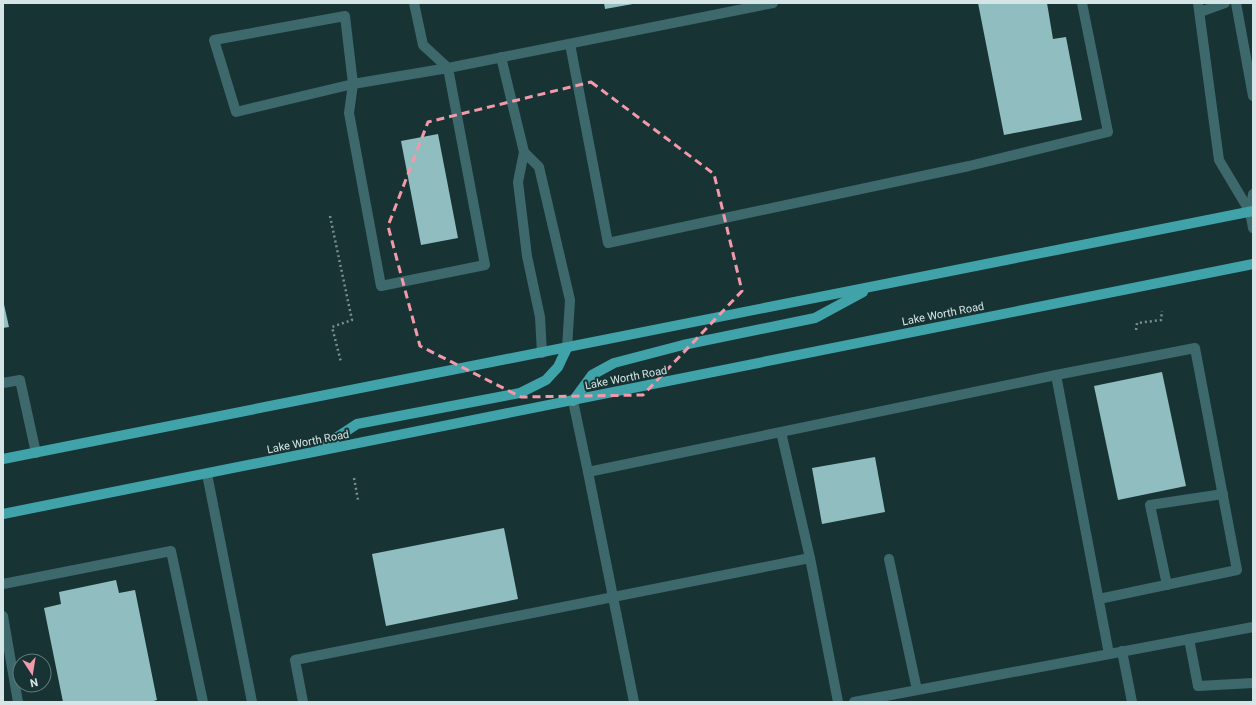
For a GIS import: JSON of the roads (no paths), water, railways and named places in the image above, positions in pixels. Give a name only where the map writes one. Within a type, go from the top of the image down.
[{"type":"main road","points":[[3,459],[1251,212]]},
{"type":"main road","name":"Lake Worth Road","points":[[3,514],[1253,264]]},
{"type":"main road","points":[[572,401],[592,375],[614,363],[683,346],[815,318],[872,287]]},
{"type":"main road","points":[[314,453],[357,424],[520,392],[546,380],[558,368],[568,348]]},
{"type":"street","points":[[414,3],[423,45],[448,68],[485,266],[381,286],[349,113],[353,84],[345,16],[214,40],[236,112],[353,84],[448,68],[773,3]]},
{"type":"street","points":[[570,44],[608,243],[969,166],[1108,132],[1082,3]]},
{"type":"street","points":[[1225,3],[1199,8],[1219,160],[1251,212]]},
{"type":"street","points":[[1236,3],[1253,96]]},
{"type":"street","points":[[501,57],[524,152],[518,182],[527,256],[540,317],[542,353]]},
{"type":"street","points":[[524,152],[539,167],[570,300],[568,348]]},
{"type":"street","points":[[1253,194],[1251,212],[1253,228]]},
{"type":"street","points":[[588,472],[1056,375],[1195,348],[1238,570],[1099,598]]},
{"type":"street","points":[[1056,375],[1109,654]]},
{"type":"street","points":[[3,383],[20,380],[36,453]]},
{"type":"street","points":[[572,401],[588,472],[634,702]]},
{"type":"street","points":[[781,432],[810,558],[838,702]]},
{"type":"street","points":[[207,474],[252,702]]},
{"type":"street","points":[[1167,585],[1150,505],[1223,494]]},
{"type":"street","points":[[3,584],[171,551],[203,702]]},
{"type":"street","points":[[303,702],[295,660],[810,558]]},
{"type":"street","points":[[889,559],[916,690]]},
{"type":"street","points":[[3,616],[18,702]]},
{"type":"street","points":[[854,702],[1253,627]]},
{"type":"street","points":[[1188,639],[1198,686],[1253,682]]},
{"type":"street","points":[[1122,652],[1132,702]]}]
